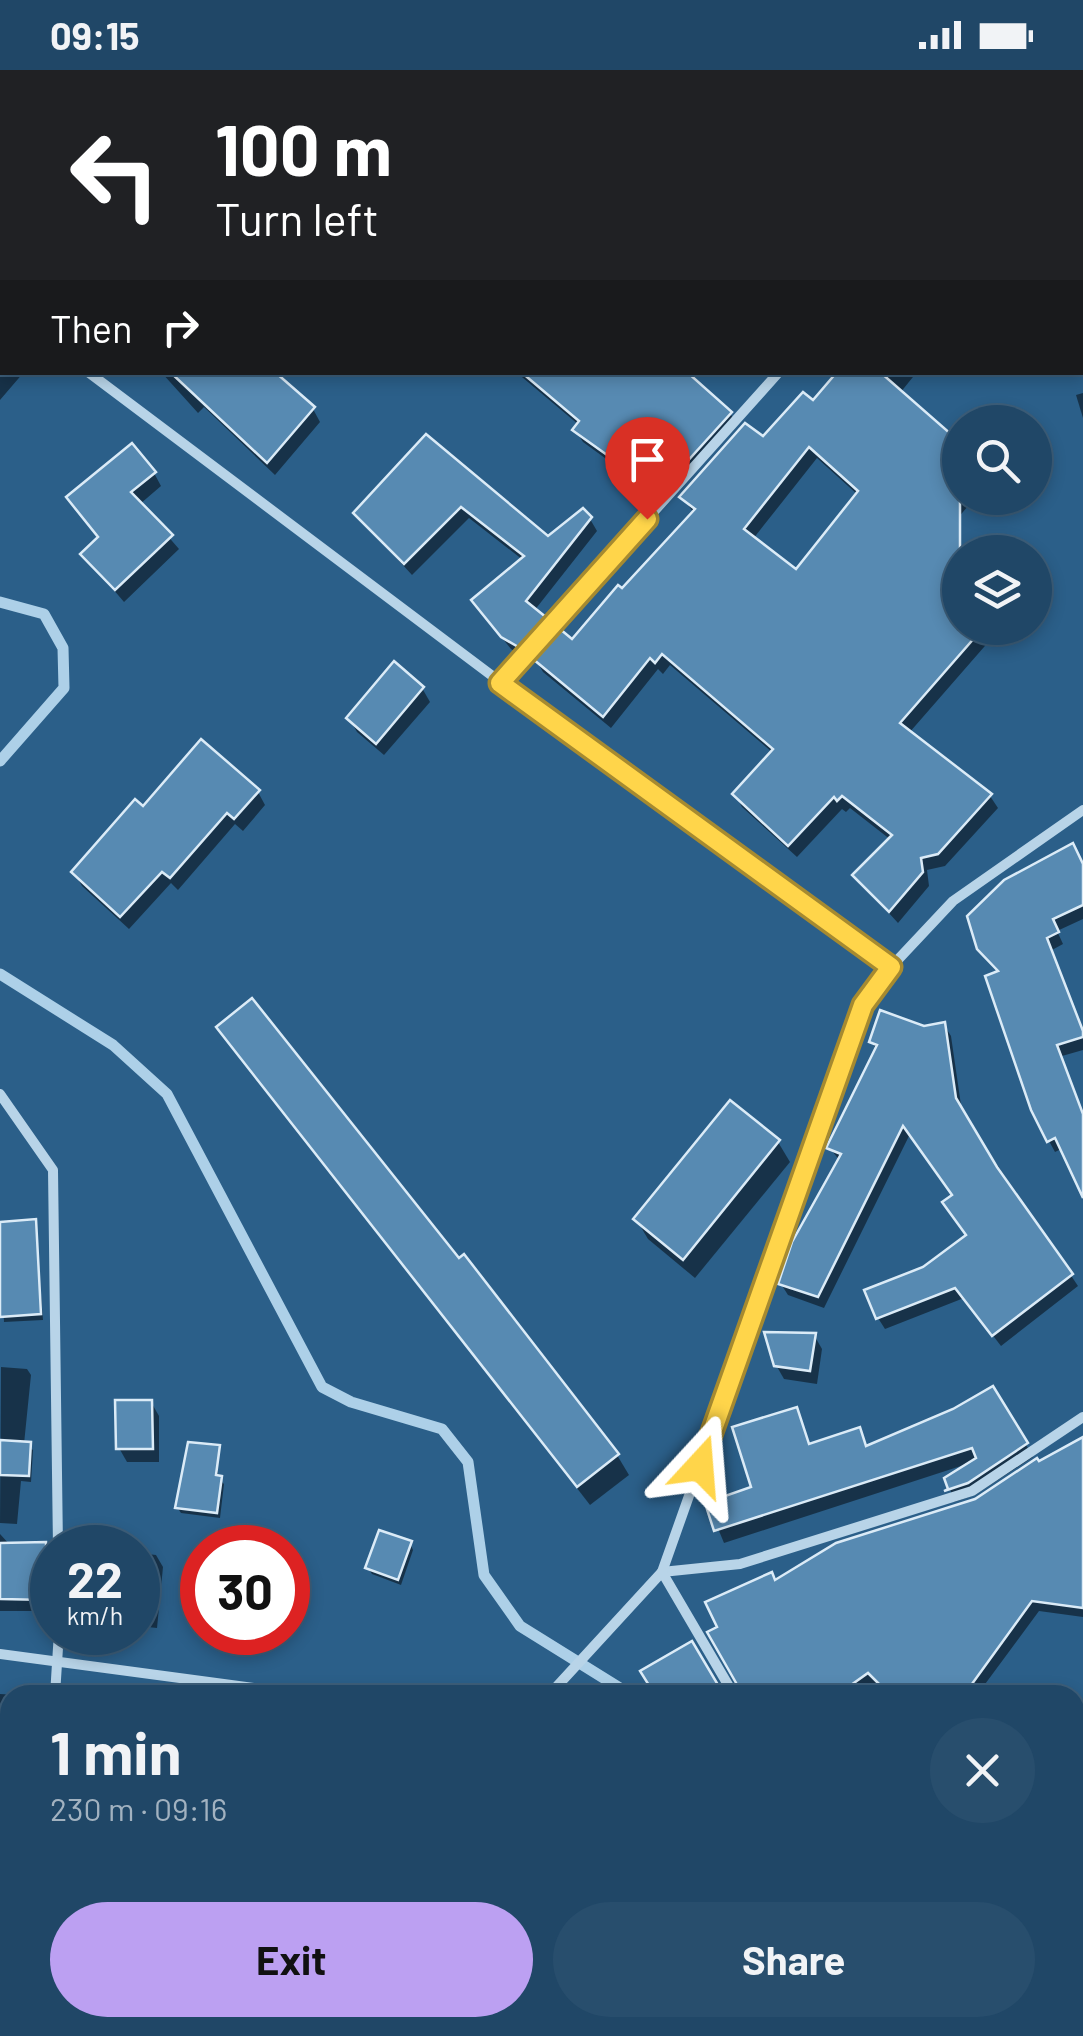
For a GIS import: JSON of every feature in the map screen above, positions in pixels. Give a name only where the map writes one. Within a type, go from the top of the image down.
[{"type":"street","points":[[92,375],[500,683],[891,967]]},
{"type":"street","points":[[500,683],[777,375]]},
{"type":"street","points":[[559,1685],[662,1572],[863,1005],[891,967],[953,901],[1083,810]]},
{"type":"street","points":[[0,1094],[53,1170],[58,1525]]},
{"type":"street","points":[[662,1572],[740,1564],[972,1491],[1083,1417]]},
{"type":"street","points":[[662,1572],[728,1685]]},
{"type":"street","points":[[0,1654],[238,1685]]},
{"type":"street","points":[[57,1685],[60,1655]]},
{"type":"building","points":[[173,375],[278,375],[315,407],[267,463]]},
{"type":"building","points":[[525,375],[690,375],[732,412],[664,487],[643,471],[638,477],[572,430],[579,421]]},
{"type":"building","points":[[834,375],[883,375],[942,426],[942,515],[960,515],[960,535],[942,535],[942,645],[968,645],[900,723],[992,794],[938,854],[921,858],[923,872],[889,912],[852,875],[892,835],[842,796],[837,801],[834,797],[788,846],[732,794],[773,749],[662,654],[655,663],[650,658],[603,717],[533,659],[560,629],[572,639],[618,585],[622,588],[695,509],[679,497],[745,423],[763,436],[803,392],[813,400]],"holes":[[[809,447],[858,491],[796,569],[744,529]]]},
{"type":"building","points":[[426,434],[548,536],[583,508],[592,517],[526,601],[547,618],[520,648],[501,637],[471,600],[524,556],[461,507],[404,564],[353,513]]},
{"type":"building","points":[[132,443],[156,472],[131,492],[173,535],[115,590],[80,554],[98,537],[66,497]]},
{"type":"building","points":[[394,661],[424,687],[376,744],[346,718]]},
{"type":"building","points":[[201,739],[260,790],[234,819],[227,813],[170,878],[162,872],[120,917],[71,872],[135,799],[143,806]]},
{"type":"building","points":[[1073,843],[1083,864],[1083,905],[1053,919],[1059,932],[1047,938],[1083,1031],[1083,1037],[1057,1045],[1083,1114],[1083,1198],[1055,1138],[1047,1142],[1031,1110],[985,976],[998,971],[977,949],[967,916],[1004,880]]},
{"type":"building","points":[[252,998],[459,1258],[464,1254],[619,1454],[577,1487],[216,1027]]},
{"type":"building","points":[[880,1010],[924,1026],[945,1022],[956,1098],[997,1167],[1073,1274],[992,1336],[955,1288],[876,1319],[864,1290],[923,1267],[966,1235],[942,1202],[952,1195],[903,1126],[818,1297],[778,1284],[792,1242],[841,1154],[826,1148],[877,1045],[869,1042]]},
{"type":"building","points":[[730,1100],[780,1140],[683,1260],[633,1219]]},
{"type":"building","points":[[36,1219],[41,1314],[0,1317],[0,1222]]},
{"type":"building","points":[[764,1332],[816,1333],[810,1371],[774,1366]]},
{"type":"building","points":[[993,1386],[1028,1443],[968,1483],[944,1491],[948,1489],[944,1478],[976,1458],[972,1448],[714,1531],[705,1503],[751,1487],[732,1427],[797,1407],[809,1444],[860,1427],[866,1446],[953,1409]]},
{"type":"building","points":[[115,1400],[152,1400],[153,1449],[116,1449]]},
{"type":"building","points":[[1083,1437],[1083,1608],[1032,1601],[971,1685],[880,1685],[868,1673],[851,1685],[737,1685],[707,1632],[717,1627],[705,1602],[772,1572],[775,1580],[836,1543],[975,1499],[1037,1458],[1039,1461]]},
{"type":"building","points":[[0,1440],[31,1442],[29,1476],[0,1475]]},
{"type":"building","points":[[188,1442],[220,1445],[216,1475],[222,1476],[217,1513],[175,1508]]},
{"type":"building","points":[[379,1530],[412,1541],[398,1580],[365,1568]]},
{"type":"building","points":[[30,1542],[30,1600],[0,1599],[0,1543]]},
{"type":"building","points":[[692,1641],[718,1685],[649,1685],[640,1671]]},
{"type":"waterway","points":[[0,602],[44,614],[63,648],[64,688],[0,761]]},
{"type":"waterway","points":[[0,974],[113,1045],[167,1094],[322,1387],[351,1402],[442,1429],[468,1462],[484,1575],[520,1626],[615,1685]]},
{"type":"route","points":[[647,519],[500,683],[891,967],[863,1005],[700,1466]]}]
